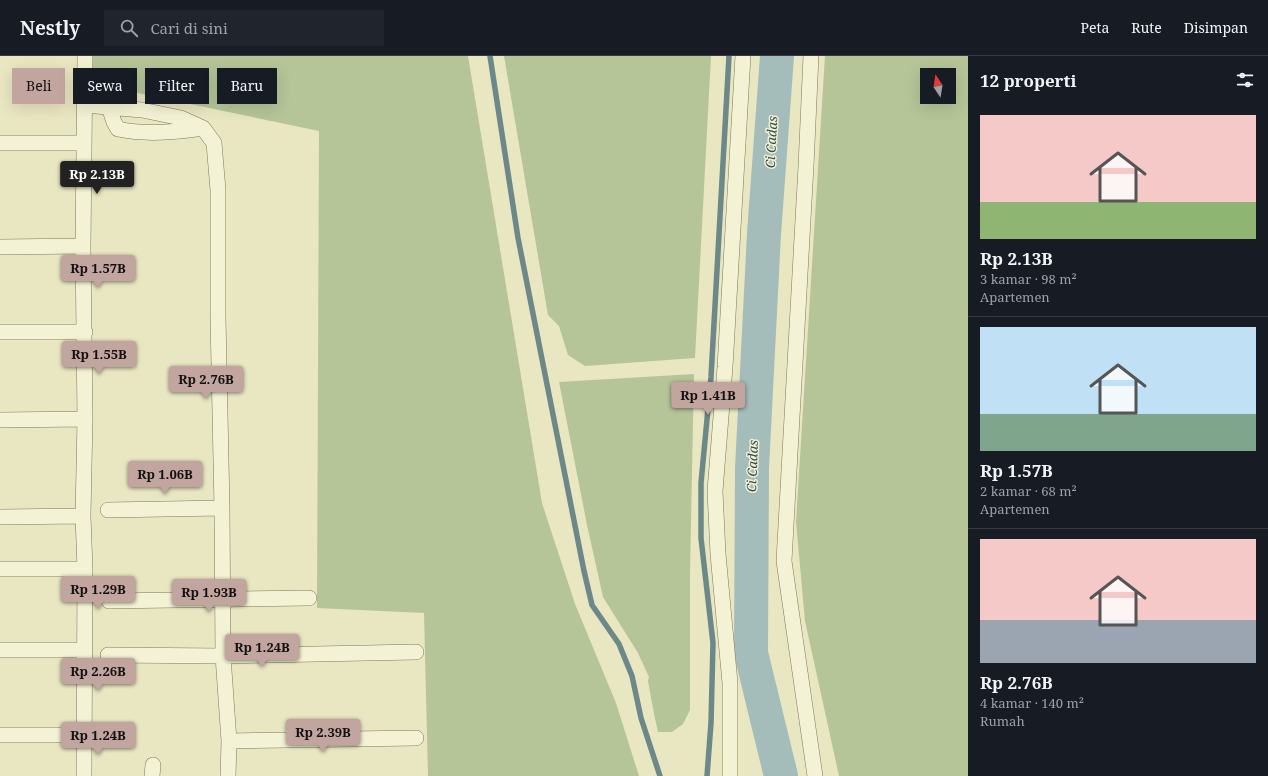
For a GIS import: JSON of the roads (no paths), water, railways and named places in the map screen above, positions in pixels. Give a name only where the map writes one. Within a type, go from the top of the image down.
[{"type":"street","points":[[85,56],[85,68]]},
{"type":"street","points":[[730,776],[730,683],[718,554],[715,491],[725,367],[743,56]]},
{"type":"street","points":[[810,56],[806,166],[784,561],[815,776]]},
{"type":"street","points":[[84,776],[85,569],[83,516],[85,332],[83,246],[85,104],[142,110],[181,118],[203,128],[214,143],[218,190],[218,318],[223,656],[228,741],[228,776]]},
{"type":"street","points":[[109,107],[118,129],[132,132],[171,132],[203,128]]},
{"type":"street","points":[[0,143],[84,143]]},
{"type":"street","points":[[0,247],[83,246]]},
{"type":"street","points":[[0,332],[85,332]]},
{"type":"street","points":[[0,420],[85,419]]},
{"type":"street","points":[[108,510],[222,508]]},
{"type":"street","points":[[0,517],[83,516]]},
{"type":"street","points":[[0,569],[85,569]]},
{"type":"street","points":[[109,601],[309,598]]},
{"type":"street","points":[[0,650],[84,650]]},
{"type":"street","points":[[108,655],[223,656],[416,652]]},
{"type":"street","points":[[0,735],[85,735]]},
{"type":"street","points":[[228,741],[416,738]]},
{"type":"waterway","points":[[490,56],[518,238],[592,605],[619,644],[632,676],[641,718],[660,776]]},
{"type":"waterway","points":[[707,776],[711,723],[713,643],[701,538],[701,483],[711,377],[729,56]]},
{"type":"waterway","name":"Ci Cadas","points":[[777,56],[764,234],[752,468],[751,653],[781,776]]}]
